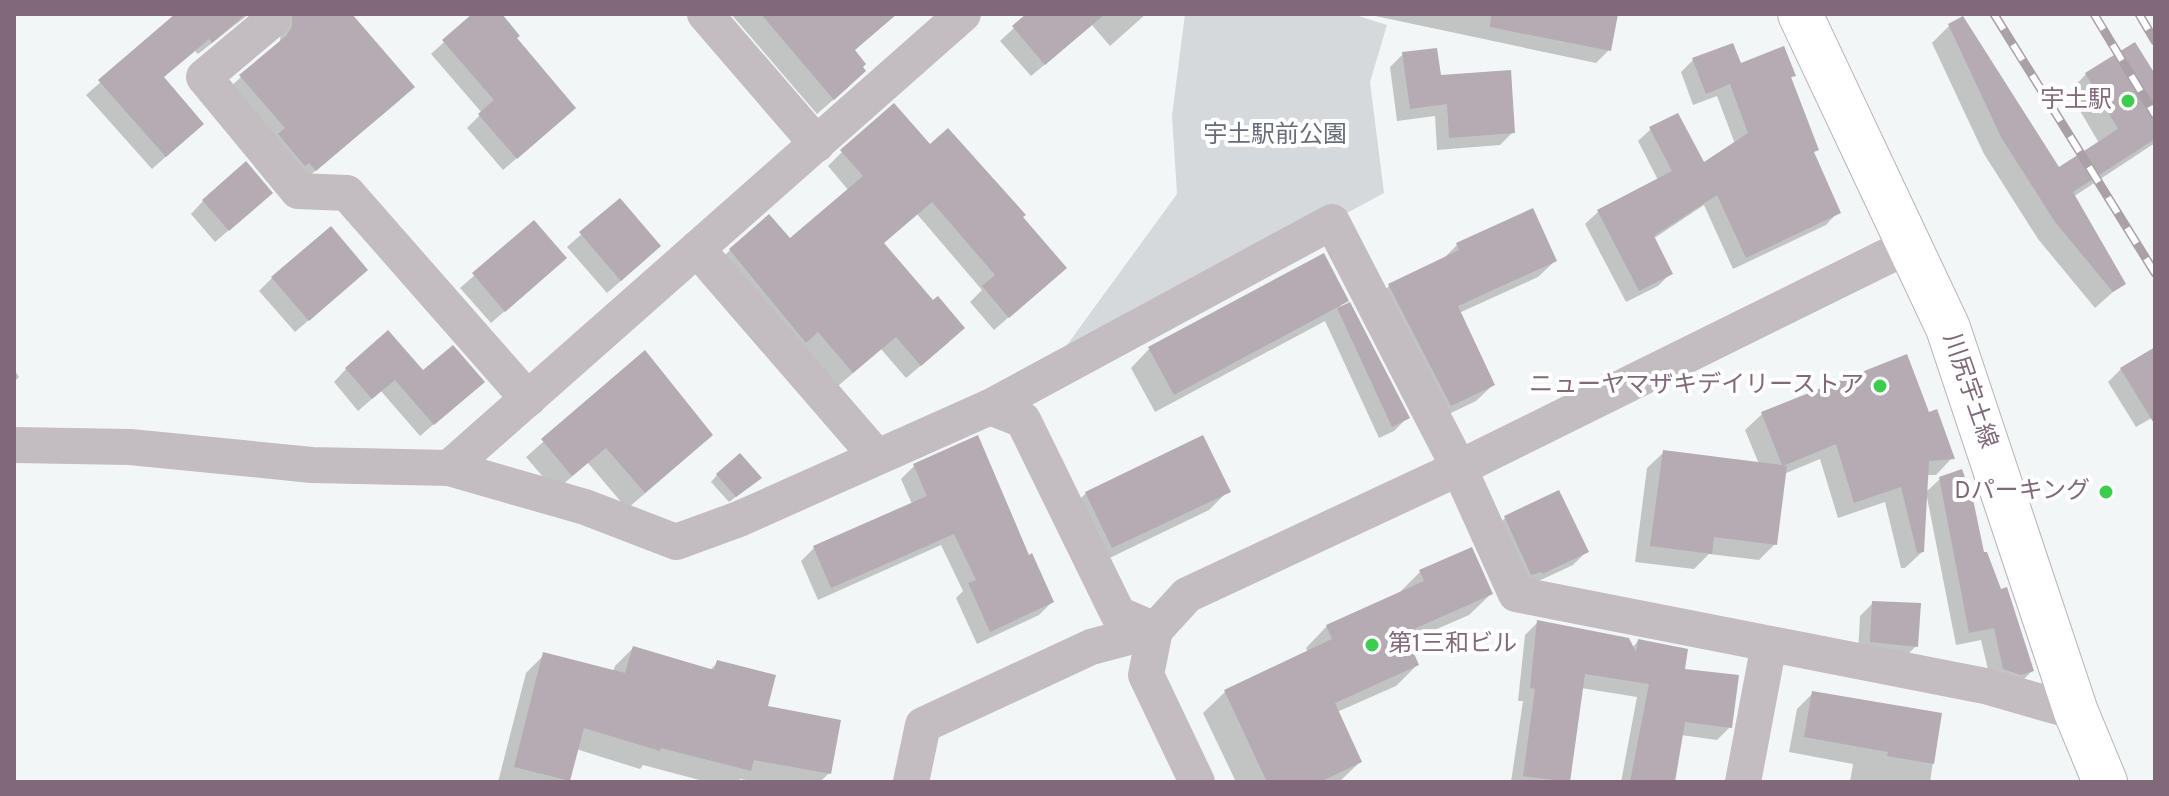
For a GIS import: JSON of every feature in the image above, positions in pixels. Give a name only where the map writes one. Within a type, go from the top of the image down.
[{"type":"main road","name":"川尻宇土線","points":[[1800,14],[1948,328],[2076,712],[2105,782]]},
{"type":"street","points":[[705,14],[817,144]]},
{"type":"street","points":[[272,20],[204,77],[298,191],[347,193],[528,399]]},
{"type":"street","points":[[449,468],[817,144],[941,21]]},
{"type":"street","points":[[14,445],[130,447],[312,465],[449,468],[585,507],[676,542],[739,519],[990,407],[1332,222],[1459,468],[1516,594],[1985,686],[2076,712]]},
{"type":"street","points":[[1197,782],[1146,675],[1155,630],[1187,595],[1459,468],[1908,246]]},
{"type":"street","points":[[697,249],[877,457]]},
{"type":"street","points":[[990,407],[1023,420],[1118,614],[1155,630]]},
{"type":"street","points":[[911,782],[923,725],[1091,647],[1155,630]]},
{"type":"street","points":[[1743,782],[1769,644]]},
{"type":"green space","name":"宇土駅前公園","points":[[1185,14],[1352,14],[1387,25],[1370,82],[1384,193],[1043,378],[1177,194],[1172,116]]},
{"type":"building","points":[[175,14],[246,14],[212,43],[209,39],[164,77],[204,124],[166,157],[98,80]]},
{"type":"building","points":[[292,14],[352,14],[415,87],[316,171],[309,163],[305,166],[278,134],[285,128],[239,75],[286,36],[292,26]]},
{"type":"building","points":[[472,14],[502,14],[520,36],[517,38],[576,108],[517,159],[478,114],[494,100],[442,40]]},
{"type":"building","points":[[761,14],[897,14],[855,50],[866,64],[863,67],[866,71],[834,100]]},
{"type":"building","points":[[1026,14],[1105,14],[1045,65],[1012,26]]},
{"type":"building","points":[[1491,14],[1618,14],[1611,51],[1490,27]]},
{"type":"building","points":[[1963,16],[2059,167],[2118,129],[2085,73],[2135,42],[2155,74],[2155,139],[2073,192],[2126,284],[2113,292],[2055,222],[2001,137],[1948,24]]},
{"type":"building","points":[[1733,43],[1741,63],[1784,46],[1796,76],[1791,77],[1819,150],[1814,152],[1841,213],[1746,258],[1717,195],[1654,236],[1673,274],[1639,291],[1597,210],[1672,171],[1649,127],[1678,113],[1704,162],[1748,133],[1730,84],[1706,94],[1692,58]]},
{"type":"building","points":[[1437,48],[1441,75],[1511,70],[1515,133],[1449,138],[1447,104],[1410,109],[1402,52]]},
{"type":"building","points":[[894,103],[930,144],[948,128],[1026,215],[1023,217],[1067,268],[1009,318],[982,286],[995,275],[932,202],[884,243],[933,300],[938,296],[965,328],[921,366],[896,337],[853,373],[818,332],[806,343],[729,249],[769,214],[790,238],[863,176],[840,150]]},
{"type":"building","points":[[246,161],[273,193],[229,231],[202,200]]},
{"type":"building","points":[[620,198],[661,246],[621,281],[579,232]]},
{"type":"building","points":[[1533,208],[1557,261],[1458,306],[1495,385],[1451,406],[1388,284],[1459,250],[1456,243]]},
{"type":"building","points":[[534,220],[567,258],[505,312],[472,273]]},
{"type":"building","points":[[331,226],[368,270],[309,321],[271,277]]},
{"type":"building","points":[[1324,253],[1349,301],[1174,395],[1148,347]]},
{"type":"building","points":[[1350,302],[1410,418],[1392,427],[1337,308]]},
{"type":"building","points":[[388,330],[423,370],[453,345],[485,382],[434,425],[395,380],[372,399],[345,368]]},
{"type":"building","points":[[2155,347],[2155,425],[2120,368]]},
{"type":"building","points":[[645,350],[713,435],[645,493],[606,448],[572,476],[541,439]]},
{"type":"building","points":[[1907,354],[1929,412],[1937,409],[1955,459],[1929,461],[1924,552],[1917,553],[1901,487],[1854,503],[1836,444],[1783,466],[1787,466],[1777,545],[1714,537],[1712,554],[1650,546],[1663,450],[1782,465],[1761,412]]},
{"type":"building","points":[[978,435],[1029,555],[1032,553],[1054,602],[990,632],[968,583],[976,580],[954,534],[831,588],[813,546],[927,496],[913,464]]},
{"type":"building","points":[[1203,435],[1231,492],[1112,548],[1085,492]]},
{"type":"building","points":[[740,453],[762,478],[736,497],[716,474]]},
{"type":"building","points":[[1962,469],[1974,504],[1984,552],[1987,552],[2001,589],[2007,587],[2034,671],[2021,675],[2003,669],[1994,628],[1969,633],[1939,477]]},
{"type":"building","points":[[1559,490],[1589,552],[1542,574],[1531,575],[1504,516]]},
{"type":"building","points":[[1472,547],[1493,594],[1405,633],[1419,665],[1335,703],[1362,762],[1320,782],[1267,782],[1224,690],[1332,639],[1326,625],[1424,581],[1419,570]]},
{"type":"building","points":[[1872,601],[1921,603],[1918,647],[1870,642]]},
{"type":"building","points":[[1537,620],[1629,638],[1636,652],[1638,639],[1688,649],[1685,669],[1739,675],[1732,728],[1685,722],[1675,782],[1630,782],[1649,684],[1585,674],[1570,782],[1523,776],[1535,689],[1530,688]]},
{"type":"building","points":[[633,646],[714,670],[717,660],[776,675],[768,706],[841,720],[831,774],[754,760],[751,771],[661,748],[660,751],[584,728],[570,781],[514,767],[543,652],[625,673]]},
{"type":"building","points":[[1812,691],[1942,713],[1934,764],[1804,737]]},
{"type":"railway","points":[[1994,14],[2155,273]]},
{"type":"railway","points":[[2094,14],[2155,115]]},
{"type":"railway","points":[[2139,14],[2155,41]]},
{"type":"place","name":"宇土駅","points":[[2128,101]]},
{"type":"place","name":"ニューヤマザキデイリーストア","points":[[1880,386]]},
{"type":"place","name":"Dパーキング","points":[[2106,492]]},
{"type":"place","name":"第1三和ビル","points":[[1372,645]]}]
